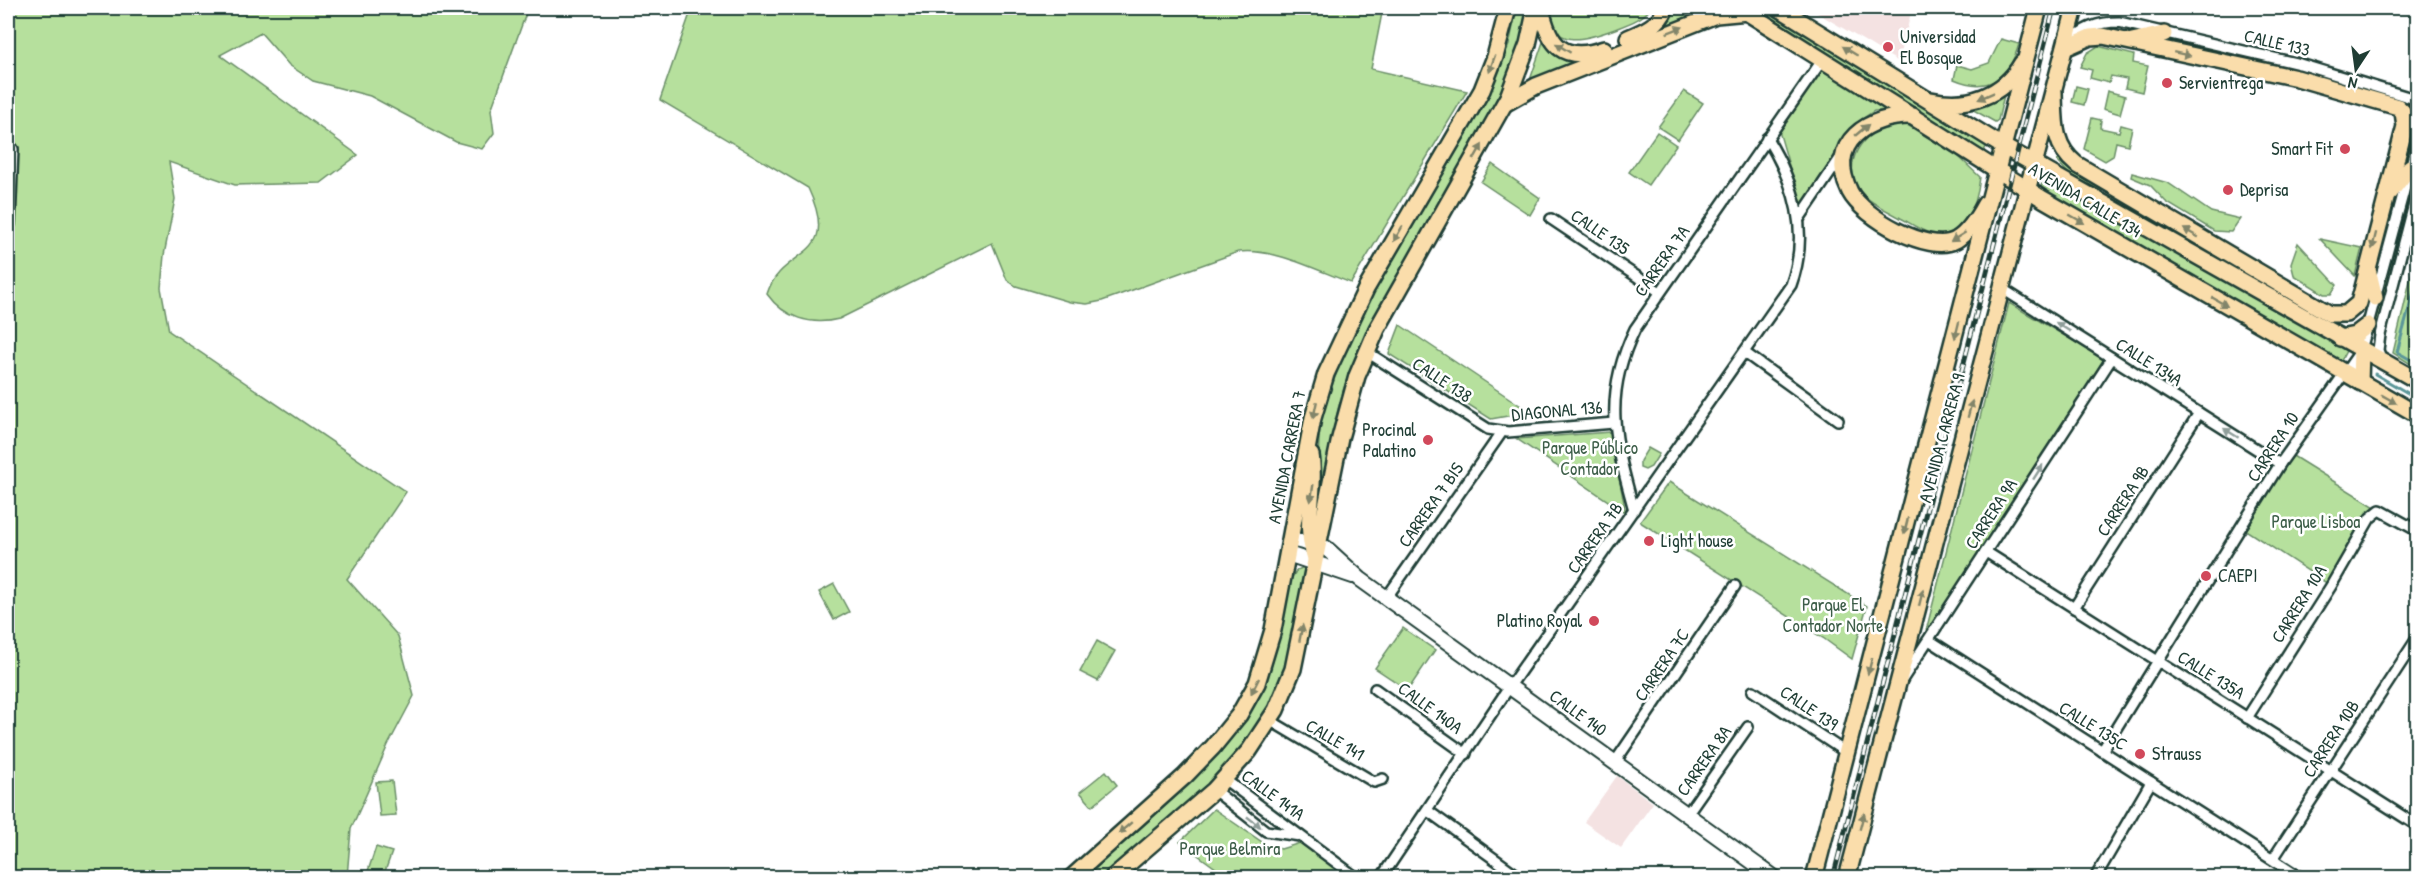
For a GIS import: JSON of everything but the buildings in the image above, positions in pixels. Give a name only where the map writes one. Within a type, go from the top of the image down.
[{"type":"main road","name":"AVENIDA CARRERA 7","points":[[1071,878],[1185,776],[1239,715],[1264,665],[1319,392],[1335,351],[1366,289],[1482,90],[1495,57],[1508,8]]},
{"type":"main road","points":[[1315,543],[1343,422],[1377,328],[1506,103],[1539,8]]},
{"type":"main road","points":[[1539,8],[1552,41],[1567,52],[1583,54],[1645,31],[1659,21],[1666,8]]},
{"type":"main road","name":"AVENIDA CALLE 134","points":[[1779,8],[2004,147],[2418,381]]},
{"type":"main road","name":"AVENIDA CARRERA 9","points":[[1814,878],[2039,8]]},
{"type":"main road","name":"AVENIDA CARRERA 9","points":[[1847,878],[2075,8]]},
{"type":"main road","points":[[1506,103],[1545,82],[1716,15],[1744,10]]},
{"type":"main road","name":"AVENIDA CALLE 134","points":[[1744,10],[2027,189],[2418,415]]},
{"type":"main road","points":[[2129,42],[2164,34]]},
{"type":"main road","points":[[2054,92],[2056,133],[2064,153],[2084,170],[2318,308],[2339,316],[2353,310],[2359,303],[2405,126],[2403,112],[2393,104],[2275,73],[2129,42],[2096,36],[2075,42],[2065,48]]},
{"type":"main road","points":[[1926,98],[1947,102],[1979,99],[2004,85],[2015,75],[2026,56]]},
{"type":"main road","points":[[1914,116],[1889,117],[1866,125],[1847,148],[1845,176],[1850,192],[1860,206],[1914,238],[1931,243],[1956,240],[1971,226],[1992,191]]},
{"type":"main road","points":[[2384,202],[2410,167]]},
{"type":"main road","points":[[2102,202],[2151,210]]},
{"type":"main road","points":[[2241,263],[2288,309]]},
{"type":"main road","points":[[2368,267],[2375,298]]},
{"type":"main road","points":[[2318,308],[2340,338],[2355,335],[2368,325]]},
{"type":"main road","points":[[2360,382],[2361,350]]},
{"type":"main road","points":[[1112,878],[1219,784],[1271,721],[1293,669],[1316,561],[1315,543],[1308,523],[1314,478],[1309,444]]},
{"type":"street","name":"CALLE 133","points":[[2065,48],[2083,30],[2100,23],[2119,22],[2300,64],[2418,100]]},
{"type":"street","name":"CARRERA 7A","points":[[1634,510],[1614,423],[1615,392],[1623,354],[1635,329],[1660,292],[1823,58]]},
{"type":"street","points":[[1767,138],[1786,173],[1799,219]]},
{"type":"street","name":"CARRERA 10","points":[[2102,751],[2280,464],[2361,350],[2418,139]]},
{"type":"street","points":[[1799,219],[1847,148]]},
{"type":"street","points":[[10,224],[13,149]]},
{"type":"street","points":[[2382,361],[2378,350],[2380,335],[2418,189]]},
{"type":"street","name":"CALLE 135","points":[[1551,219],[1660,292]]},
{"type":"street","name":"CARRERA 7B","points":[[1381,878],[1510,686],[1791,285],[1798,266],[1802,241],[1799,219]]},
{"type":"street","name":"CALLE 134A","points":[[2001,288],[2280,464]]},
{"type":"street","name":"CALLE 138","points":[[1367,352],[1483,426],[1502,432]]},
{"type":"street","points":[[1745,353],[1838,420]]},
{"type":"street","name":"CARRERA 9A","points":[[1897,688],[2112,358]]},
{"type":"street","name":"CARRERA 9B","points":[[2074,608],[2199,413]]},
{"type":"street","name":"DIAGONAL 136","points":[[1502,432],[1614,423]]},
{"type":"street","name":"CARRERA 7 BIS","points":[[1387,597],[1502,432]]},
{"type":"street","name":"CARRERA 10A","points":[[2247,718],[2331,586],[2370,518],[2380,510],[2390,513],[2418,531]]},
{"type":"street","points":[[1289,546],[1315,543]]},
{"type":"street","name":"CALLE 140","points":[[1315,543],[1360,579],[1775,878]]},
{"type":"street","name":"CALLE 140","points":[[1289,546],[1316,561],[1360,579]]},
{"type":"street","name":"CALLE 135A","points":[[1986,552],[2417,823]]},
{"type":"street","name":"CARRERA 7C","points":[[1615,762],[1735,586]]},
{"type":"street","name":"CARRERA 10B","points":[[2273,859],[2418,637]]},
{"type":"street","name":"CALLE 135C","points":[[1929,640],[2301,878]]},
{"type":"street","name":"CALLE 140A","points":[[1376,688],[1466,754]]},
{"type":"street","name":"CALLE 139","points":[[1753,691],[1847,753]]},
{"type":"street","name":"CALLE 141","points":[[1271,721],[1374,782],[1383,779]]},
{"type":"street","name":"CARRERA 8A","points":[[1687,814],[1748,727]]},
{"type":"street","points":[[2095,878],[2151,782]]},
{"type":"street","name":"CALLE 141A","points":[[1219,784],[1266,831],[1303,837]]},
{"type":"street","name":"CALLE 141A","points":[[1219,784],[1303,837],[1357,878]]},
{"type":"street","points":[[1428,811],[1521,878]]},
{"type":"shaded area","name":"Universidad El Bosque","points":[[1809,8],[1912,8],[1899,62],[1851,33]]},
{"type":"shaded area","points":[[1617,776],[1653,803],[1621,848],[1584,822]]},
{"type":"green space","points":[[8,8],[528,8],[491,110],[494,133],[482,149],[456,142],[370,96],[313,81],[289,65],[261,33],[220,55],[358,155],[321,183],[235,185],[169,162],[175,199],[164,255],[161,288],[169,331],[406,492],[347,579],[398,636],[414,696],[388,745],[351,829],[347,877],[8,877]]},
{"type":"green space","points":[[692,8],[1383,8],[1371,69],[1467,91],[1351,283],[1310,266],[1267,253],[1238,252],[1102,301],[1087,304],[1070,302],[1016,286],[1007,280],[992,243],[839,319],[808,320],[781,309],[767,294],[775,278],[814,242],[818,229],[817,212],[808,188],[660,100]]},
{"type":"green space","points":[[1517,8],[1531,8],[1522,48],[1506,89],[1464,169],[1392,286],[1348,376],[1334,428],[1314,532],[1320,422],[1344,350],[1379,280],[1484,103],[1509,45]]},
{"type":"green space","points":[[1550,8],[1651,8],[1640,18],[1625,25],[1593,36],[1572,39],[1563,37],[1556,31]]},
{"type":"green space","points":[[1674,8],[1712,8],[1716,10],[1657,30]]},
{"type":"green space","points":[[1746,8],[1768,8],[1988,143],[1983,153]]},
{"type":"green space","points":[[2001,39],[2019,44],[2010,66],[1996,80],[1978,85],[1954,79],[1957,65],[1972,69],[1989,63]]},
{"type":"green space","points":[[2177,41],[2349,83],[2348,88],[2169,44]]},
{"type":"green space","points":[[1543,42],[1553,54],[1580,62],[1529,83]]},
{"type":"green space","points":[[2098,46],[2134,55],[2133,63],[2148,66],[2142,92],[2125,88],[2127,79],[2111,76],[2109,83],[2090,78],[2092,70],[2080,67],[2087,53]]},
{"type":"green space","points":[[1822,68],[1892,110],[1874,111],[1862,119],[1801,207],[1779,131]]},
{"type":"green space","points":[[2076,86],[2088,89],[2084,105],[2072,102]]},
{"type":"green space","points":[[1684,91],[1703,103],[1678,140],[1658,127]]},
{"type":"green space","points":[[2005,91],[1998,120],[1995,122],[1970,108]]},
{"type":"green space","points":[[2107,91],[2125,96],[2120,114],[2103,109]]},
{"type":"green space","points":[[2415,115],[2416,130],[2413,146],[2398,173],[2410,117]]},
{"type":"green space","points":[[2092,118],[2101,120],[2100,128],[2119,132],[2121,125],[2132,128],[2128,145],[2116,142],[2113,156],[2105,161],[2084,149]]},
{"type":"green space","points":[[1897,123],[1906,124],[1958,156],[1980,177],[1972,210],[1967,219],[1952,232],[1942,234],[1922,230],[1875,204],[1857,186],[1853,175],[1853,165],[1860,145],[1877,130]]},
{"type":"green space","points":[[1657,132],[1676,145],[1648,185],[1629,172]]},
{"type":"green space","points":[[2061,159],[2103,187],[2102,191],[2069,174],[2057,161]]},
{"type":"green space","points":[[2417,161],[2417,174],[2375,333],[2372,331]]},
{"type":"green space","points":[[1492,164],[1540,198],[1530,215],[1481,182]]},
{"type":"green space","points":[[2132,173],[2168,183],[2211,212],[2240,219],[2231,232],[2214,231],[2166,202],[2150,185],[2131,177]]},
{"type":"green space","points":[[2044,178],[2347,349],[2338,366],[2039,193]]},
{"type":"green space","points":[[2154,215],[2239,265],[2242,275],[2151,223]]},
{"type":"green space","points":[[2320,239],[2362,248],[2355,276]]},
{"type":"green space","points":[[2298,243],[2337,285],[2331,294],[2324,294],[2294,275],[2291,263]]},
{"type":"green space","points":[[2417,251],[2417,368],[2393,353]]},
{"type":"green space","points":[[2009,303],[2104,359],[1925,635]]},
{"type":"green space","points":[[1400,325],[1530,412],[1491,419],[1389,354]]},
{"type":"green space","name":"Parque Público Contador","points":[[1610,432],[1626,513],[1517,439]]},
{"type":"green space","points":[[1648,448],[1659,454],[1651,467],[1645,470],[1640,468],[1640,461]]},
{"type":"green space","name":"Parque Lisboa","points":[[2288,453],[2380,510],[2331,586],[2241,527]]},
{"type":"green space","name":"Parque El Contador Norte","points":[[1669,482],[1867,606],[1852,659],[1823,638],[1640,522]]},
{"type":"green space","points":[[1307,566],[1283,676],[1263,719],[1245,745],[1200,792],[1103,877],[1080,878],[1184,788],[1209,763],[1251,710],[1266,680],[1274,657],[1288,583],[1297,570]]},
{"type":"green space","points":[[834,584],[849,612],[834,620],[819,592]]},
{"type":"green space","points":[[1403,628],[1435,650],[1408,690],[1375,668]]},
{"type":"green space","points":[[1097,641],[1115,651],[1098,681],[1080,672]]},
{"type":"green space","points":[[1106,771],[1117,785],[1092,806],[1080,792]]},
{"type":"green space","points":[[392,781],[396,815],[380,816],[376,782]]},
{"type":"green space","name":"Parque Belmira","points":[[1214,809],[1268,846],[1281,849],[1300,843],[1347,877],[1228,877],[1180,842]]},
{"type":"green space","points":[[376,847],[392,852],[383,877],[366,877]]},
{"type":"waterway","points":[[2418,277],[2397,352],[2418,364]]},
{"type":"waterway","points":[[2375,374],[2418,399]]},
{"type":"railway","points":[[1833,878],[2054,8]]},
{"type":"place","name":"Universidad El Bosque","points":[[1888,47]]},
{"type":"place","name":"Servientrega","points":[[2167,83]]},
{"type":"place","name":"Smart Fit","points":[[2345,149]]},
{"type":"place","name":"Deprisa","points":[[2228,190]]},
{"type":"place","name":"Procinal Palatino","points":[[1428,440]]},
{"type":"place","name":"Light house","points":[[1649,541]]},
{"type":"place","name":"CAEPI","points":[[2206,576]]},
{"type":"place","name":"Platino Royal","points":[[1594,621]]},
{"type":"place","name":"Strauss","points":[[2140,754]]}]
